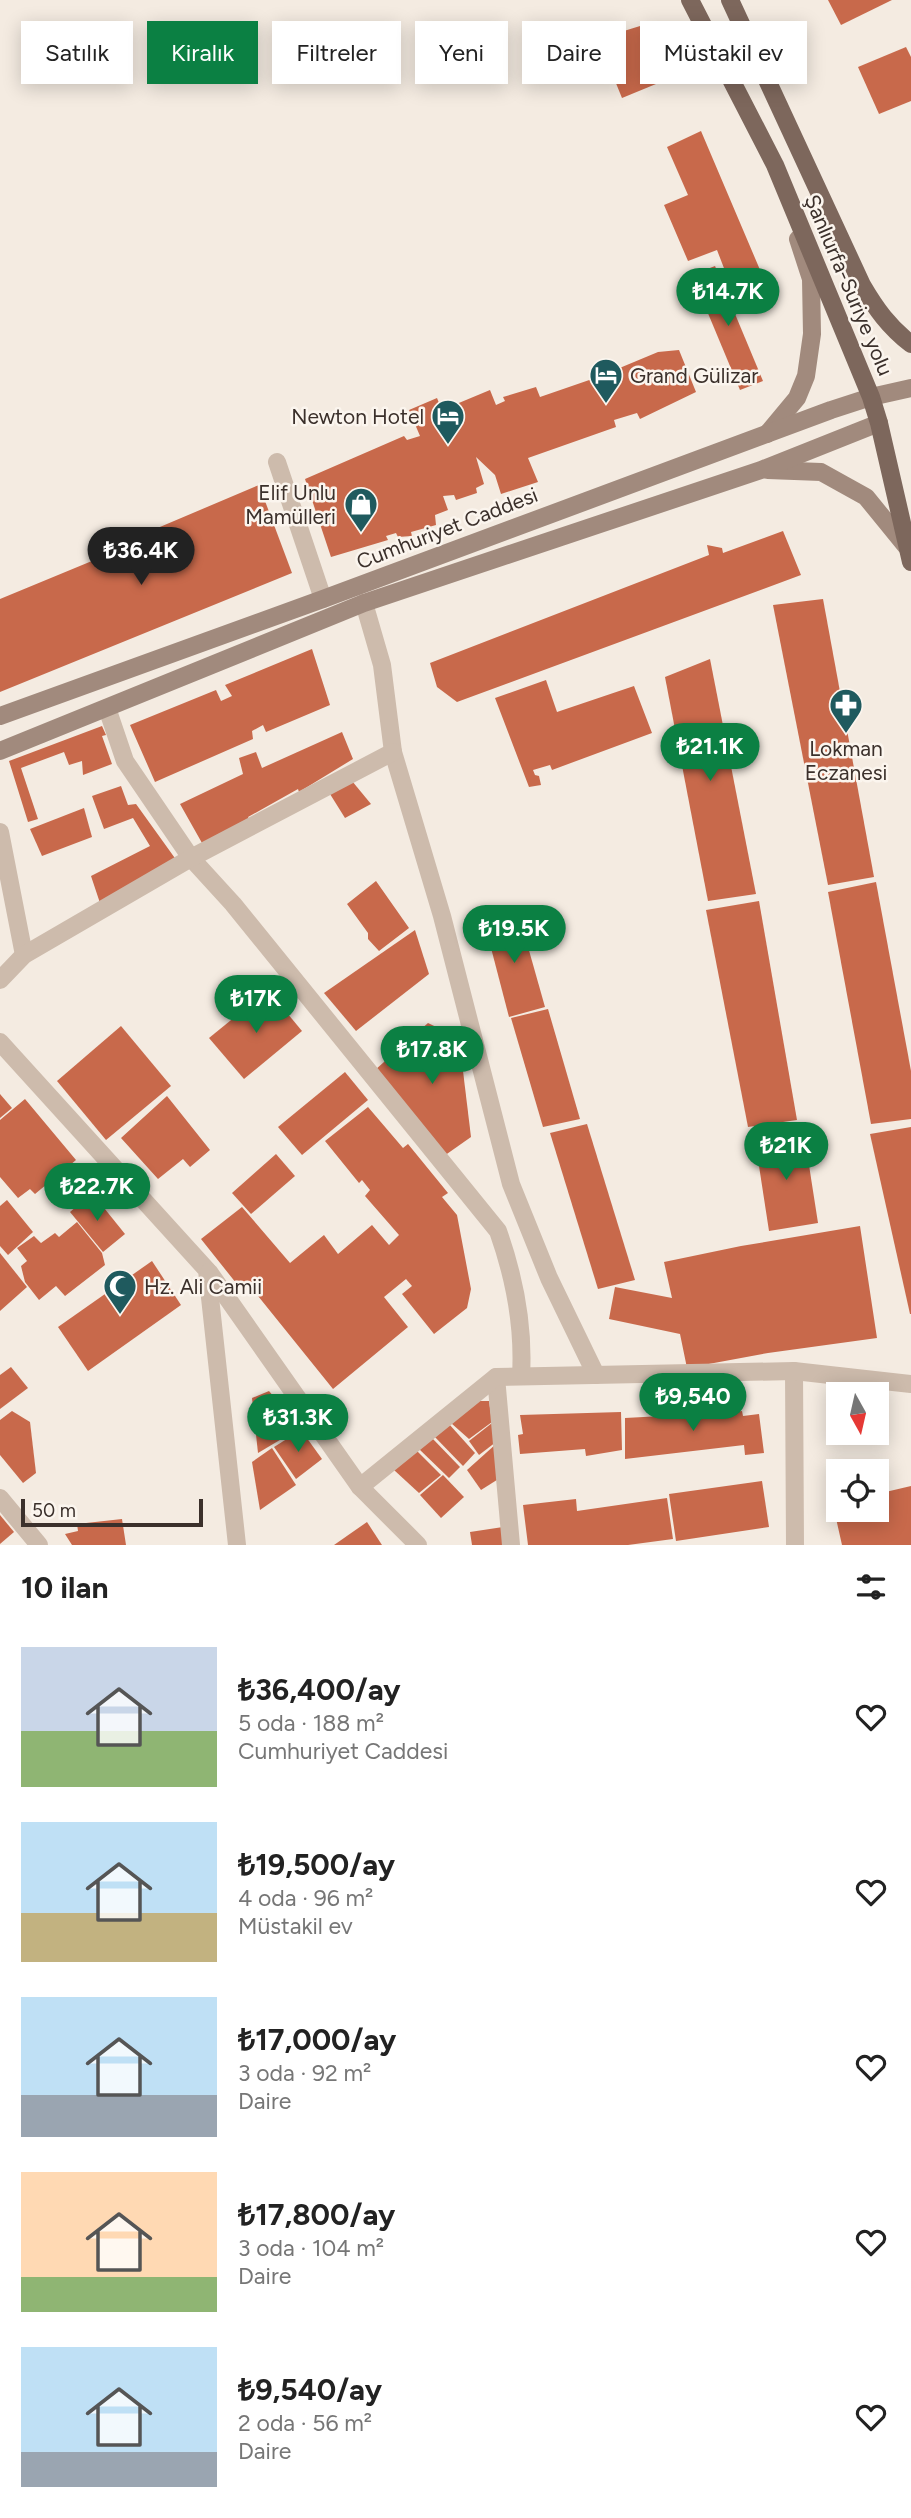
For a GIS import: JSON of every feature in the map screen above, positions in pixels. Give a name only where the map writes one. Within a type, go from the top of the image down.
[{"type":"main road","name":"Şanlıurfa-Suriye yolu","points":[[690,0],[775,165],[871,397],[909,554]]},
{"type":"main road","points":[[730,0],[862,285],[880,316],[911,344]]},
{"type":"main road","points":[[766,435],[797,398],[806,376],[812,334],[811,279],[775,165]]},
{"type":"main road","name":"Cumhuriyet Caddesi","points":[[0,716],[871,397],[911,388]]},
{"type":"main road","name":"Cumhuriyet Caddesi","points":[[0,751],[364,603],[761,470],[879,423]]},
{"type":"main road","points":[[761,470],[821,472],[866,497],[909,554]]},
{"type":"street","points":[[277,462],[323,599]]},
{"type":"street","points":[[364,603],[382,665],[393,752],[442,916],[511,1184],[549,1278],[596,1375]]},
{"type":"street","points":[[107,708],[125,761],[191,858],[233,904],[498,1231],[513,1275],[523,1347],[521,1376]]},
{"type":"street","points":[[0,980],[24,955],[191,858],[393,752]]},
{"type":"street","points":[[0,832],[24,955]]},
{"type":"street","points":[[0,1042],[207,1270],[360,1487],[418,1545]]},
{"type":"street","points":[[207,1270],[237,1545]]},
{"type":"street","points":[[793,1371],[795,1545]]},
{"type":"street","points":[[360,1487],[496,1377],[793,1371],[911,1384]]},
{"type":"street","points":[[496,1377],[511,1545]]},
{"type":"street","points":[[0,1498],[38,1545]]},
{"type":"building","points":[[828,0],[892,0],[841,25]]},
{"type":"building","points":[[640,26],[640,84],[656,84],[622,98],[616,84],[626,84],[626,30]]},
{"type":"building","points":[[906,47],[911,57],[911,101],[879,114],[858,67]]},
{"type":"building","points":[[701,131],[769,291],[737,302],[717,250],[688,261],[664,205],[688,195],[667,147]]},
{"type":"building","points":[[715,266],[763,381],[740,390],[692,275]]},
{"type":"building","points":[[679,350],[696,392],[640,419],[637,413],[614,420],[616,427],[528,458],[538,482],[501,494],[495,475],[476,457],[484,484],[476,488],[477,493],[456,500],[454,495],[443,496],[448,510],[435,515],[436,525],[411,532],[412,536],[398,537],[396,533],[386,536],[388,540],[331,557],[305,479],[404,436],[407,440],[420,436],[409,410],[437,398],[442,410],[490,390],[496,405],[505,401],[503,397],[536,387],[540,397],[658,352]]},
{"type":"building","points":[[259,485],[292,573],[0,692],[0,599],[104,556],[108,563],[121,559],[115,546]]},
{"type":"building","points":[[783,531],[801,575],[457,702],[437,687],[430,663],[709,555],[707,545],[722,548],[723,553]]},
{"type":"building","points":[[823,599],[874,877],[828,885],[773,605]]},
{"type":"building","points":[[312,649],[330,705],[266,732],[263,725],[252,731],[253,739],[155,782],[130,725],[216,690],[221,701],[232,696],[225,685]]},
{"type":"building","points":[[710,659],[756,894],[708,901],[665,677]]},
{"type":"building","points":[[546,680],[557,712],[634,686],[652,733],[552,770],[550,765],[533,770],[535,775],[539,776],[541,785],[529,787],[495,698]]},
{"type":"building","points":[[102,726],[106,735],[102,736],[112,764],[83,775],[82,761],[69,765],[64,752],[21,768],[38,819],[28,822],[9,761]]},
{"type":"building","points":[[342,732],[353,759],[299,792],[298,789],[248,817],[249,819],[202,843],[180,804],[243,774],[239,758],[256,752],[262,768]]},
{"type":"building","points":[[352,781],[371,804],[345,818],[330,794]]},
{"type":"building","points":[[121,786],[128,805],[136,804],[177,861],[100,903],[91,876],[150,846],[133,818],[104,829],[92,796]]},
{"type":"building","points":[[84,808],[92,837],[42,856],[30,829]]},
{"type":"building","points":[[376,881],[409,928],[379,951],[368,939],[368,933],[347,904]]},
{"type":"building","points":[[876,882],[911,1071],[911,1119],[871,1124],[828,892]]},
{"type":"building","points":[[759,901],[797,1120],[748,1127],[706,910]]},
{"type":"building","points":[[519,915],[545,1007],[509,1017],[484,921]]},
{"type":"building","points":[[415,930],[429,974],[356,1031],[324,993]]},
{"type":"building","points":[[268,990],[302,1031],[244,1079],[209,1038]]},
{"type":"building","points":[[548,1009],[580,1119],[543,1127],[511,1018]]},
{"type":"building","points":[[428,1023],[459,1038],[471,1137],[444,1156],[375,1070]]},
{"type":"building","points":[[121,1026],[171,1086],[106,1140],[57,1081]]},
{"type":"building","points":[[345,1072],[368,1100],[302,1155],[278,1127]]},
{"type":"building","points":[[0,1094],[12,1108],[0,1118]]},
{"type":"building","points":[[167,1096],[210,1150],[190,1167],[183,1159],[158,1179],[121,1138]]},
{"type":"building","points":[[25,1099],[76,1160],[35,1194],[30,1189],[18,1198],[0,1177],[0,1120]]},
{"type":"building","points":[[368,1107],[403,1148],[408,1144],[448,1193],[442,1197],[457,1215],[471,1289],[467,1308],[434,1334],[402,1294],[412,1286],[406,1279],[384,1297],[408,1327],[333,1389],[250,1286],[244,1293],[201,1239],[242,1207],[290,1263],[324,1235],[338,1254],[372,1225],[389,1245],[399,1235],[365,1196],[370,1190],[362,1180],[359,1183],[325,1141]]},
{"type":"building","points":[[587,1124],[635,1280],[598,1289],[550,1133]]},
{"type":"building","points":[[911,1127],[911,1314],[910,1314],[870,1134]]},
{"type":"building","points":[[804,1133],[818,1223],[769,1231],[755,1140]]},
{"type":"building","points":[[276,1154],[295,1176],[251,1214],[232,1193]]},
{"type":"building","points":[[92,1193],[125,1234],[103,1252],[70,1212]]},
{"type":"building","points":[[7,1200],[33,1232],[8,1255],[0,1246],[0,1206]]},
{"type":"building","points":[[77,1222],[102,1253],[105,1265],[65,1296],[56,1286],[39,1300],[25,1282],[21,1266],[27,1261],[17,1248],[34,1236],[41,1243],[55,1233],[59,1237]]},
{"type":"building","points":[[860,1226],[877,1338],[768,1353],[687,1368],[680,1334],[609,1319],[615,1287],[672,1298],[664,1262]]},
{"type":"building","points":[[0,1253],[27,1287],[0,1311]]},
{"type":"building","name":"Hz. Ali Camii","points":[[152,1261],[181,1305],[88,1371],[58,1327]]},
{"type":"building","points":[[11,1367],[28,1388],[0,1409],[0,1375]]},
{"type":"building","points":[[269,1391],[300,1428],[258,1453],[252,1398]]},
{"type":"building","points":[[479,1401],[489,1401],[492,1422],[469,1439],[451,1423]]},
{"type":"building","points":[[727,1406],[728,1413],[742,1411],[743,1416],[759,1414],[764,1453],[745,1455],[744,1445],[625,1459],[625,1418],[697,1416],[696,1410]]},
{"type":"building","points":[[12,1411],[30,1422],[36,1473],[23,1483],[0,1455],[0,1420]]},
{"type":"building","points":[[621,1412],[622,1450],[586,1456],[585,1449],[520,1454],[518,1435],[523,1434],[520,1415]]},
{"type":"building","points":[[492,1423],[496,1442],[479,1455],[469,1441]]},
{"type":"building","points":[[449,1424],[475,1453],[463,1466],[433,1435]]},
{"type":"building","points":[[301,1430],[322,1459],[296,1479],[274,1447]]},
{"type":"building","points":[[432,1438],[460,1467],[449,1478],[419,1449]]},
{"type":"building","points":[[496,1444],[500,1478],[481,1490],[467,1470]]},
{"type":"building","points":[[272,1448],[296,1485],[260,1510],[252,1462]]},
{"type":"building","points":[[416,1450],[441,1475],[419,1493],[394,1470]]},
{"type":"building","points":[[443,1475],[464,1497],[441,1518],[420,1495]]},
{"type":"building","points":[[762,1481],[769,1527],[676,1541],[669,1494]]},
{"type":"building","points":[[911,1486],[911,1545],[842,1545],[837,1522],[889,1522],[889,1491]]},
{"type":"building","points":[[667,1498],[673,1539],[628,1545],[528,1545],[523,1505],[576,1499],[577,1511]]},
{"type":"building","points":[[0,1515],[14,1532],[0,1544]]},
{"type":"building","points":[[122,1519],[126,1545],[72,1545],[65,1534],[78,1531],[77,1524]]},
{"type":"building","points":[[367,1522],[382,1545],[334,1545]]},
{"type":"building","points":[[503,1527],[505,1545],[472,1545],[470,1532]]},
{"type":"place","name":"Grand Gülizar","points":[[606,405]]},
{"type":"place","name":"Newton Hotel","points":[[448,446]]},
{"type":"place","name":"Elif Unlu Mamülleri","points":[[361,534]]},
{"type":"place","name":"Lokman Eczanesi","points":[[846,735]]},
{"type":"place","name":"Hz. Ali Camii","points":[[120,1316]]}]
